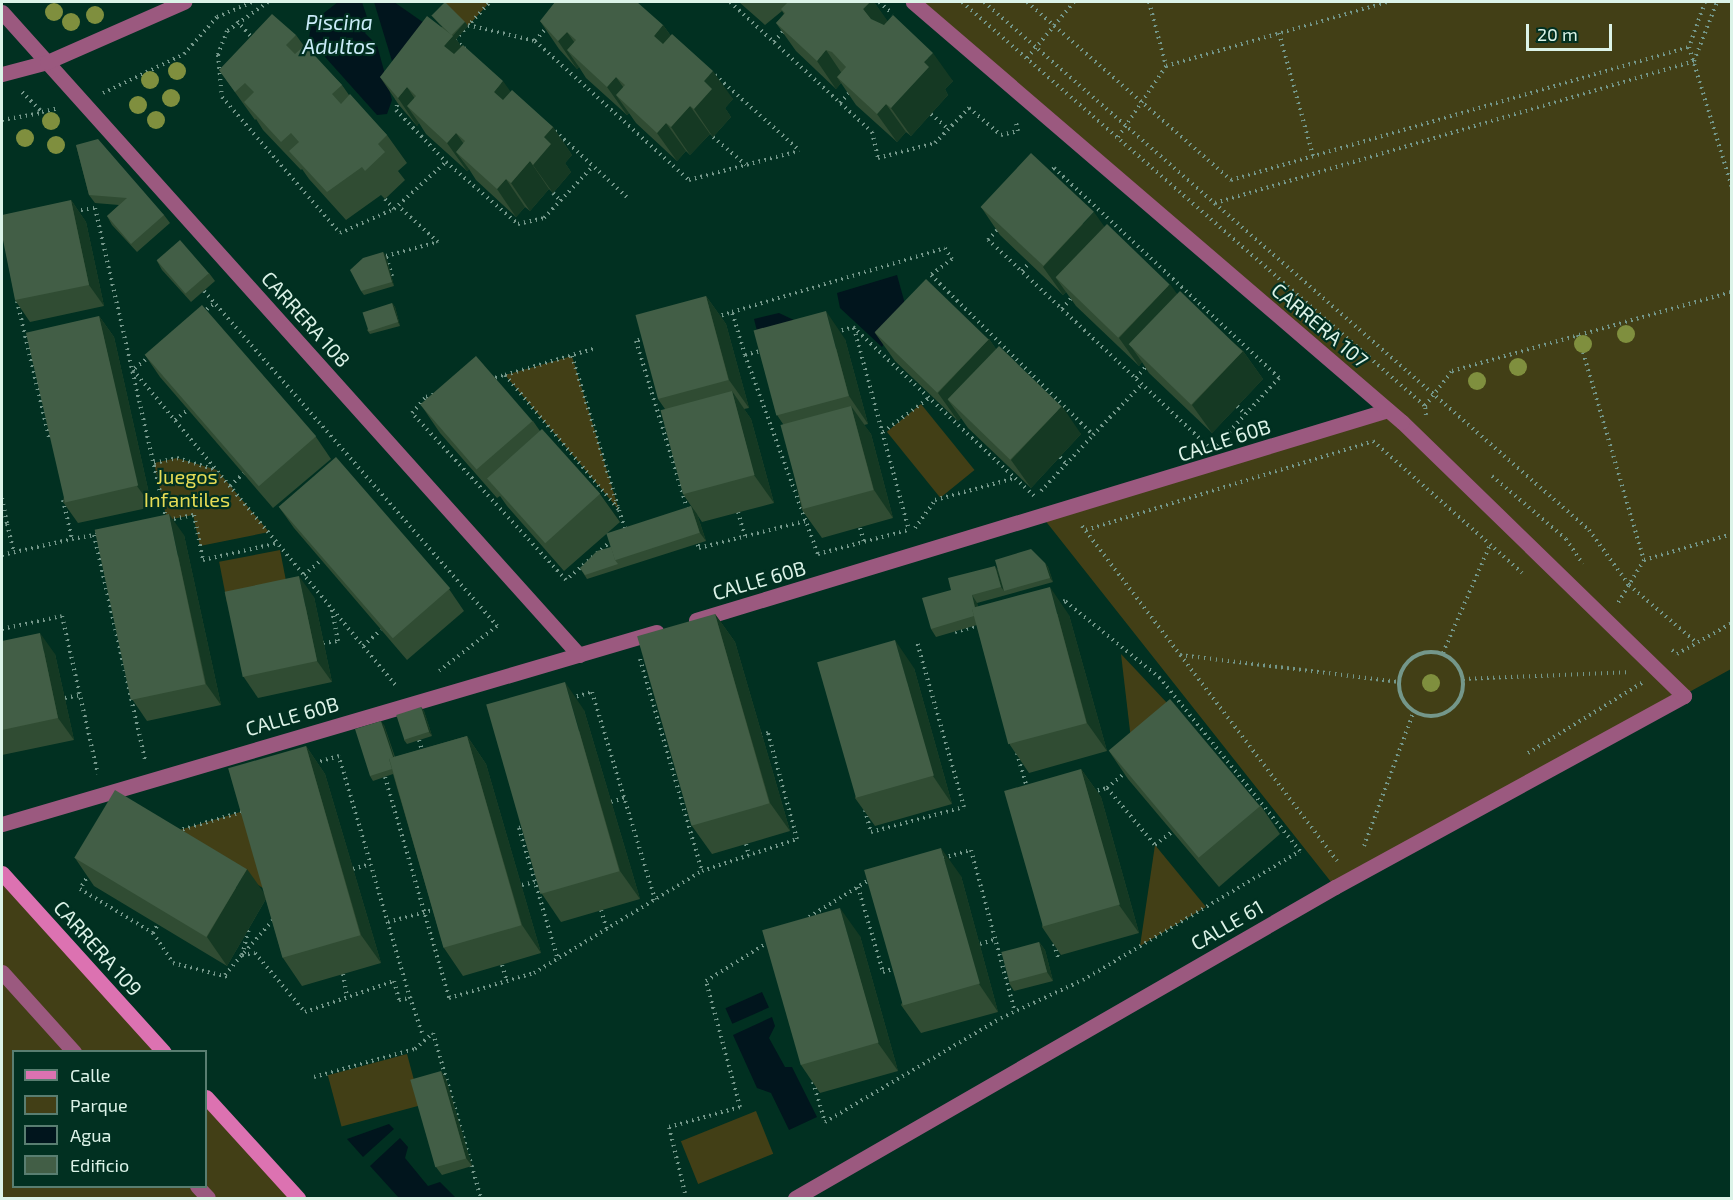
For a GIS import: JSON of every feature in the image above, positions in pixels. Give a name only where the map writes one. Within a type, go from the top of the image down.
[{"type":"street","points":[[3,73],[47,62],[184,2]]},
{"type":"street","name":"CARRERA 107","points":[[913,2],[1388,410],[1684,696]]},
{"type":"street","name":"CARRERA 108","points":[[2,12],[579,655]]},
{"type":"street","name":"CALLE 60B","points":[[2,824],[1044,519],[1388,410]]},
{"type":"street","name":"CALLE 61","points":[[795,1198],[1335,887],[1684,696]]},
{"type":"street","name":"CARRERA 109","points":[[2,873],[162,1050]]},
{"type":"street","points":[[2,972],[72,1050]]},
{"type":"street","points":[[207,1098],[298,1198]]},
{"type":"path","points":[[2,120],[83,102],[184,54],[217,17],[252,2]]},
{"type":"path","points":[[268,2],[237,21],[227,31],[218,55],[227,108],[340,233],[396,207],[446,162]]},
{"type":"path","points":[[455,40],[490,2]]},
{"type":"path","points":[[730,2],[872,132],[878,158],[935,143],[969,108],[1001,135],[1018,131],[1008,114]]},
{"type":"path","points":[[879,2],[902,21]]},
{"type":"path","points":[[962,2],[1425,406],[1428,429]]},
{"type":"path","points":[[984,2],[1589,530],[1629,585],[1697,643]]},
{"type":"path","points":[[1027,2],[1231,180],[1689,47]]},
{"type":"path","points":[[1027,58],[1074,2]]},
{"type":"path","points":[[1149,2],[1166,66]]},
{"type":"path","points":[[1118,137],[1166,66],[1388,2]]},
{"type":"path","points":[[1706,2],[1689,47],[1731,188]]},
{"type":"path","points":[[1694,61],[1717,2]]},
{"type":"path","points":[[535,41],[556,17]]},
{"type":"path","points":[[461,19],[468,26],[535,41],[689,180],[800,151],[712,72]]},
{"type":"path","points":[[237,21],[258,45]]},
{"type":"path","points":[[774,42],[788,26]]},
{"type":"path","points":[[1279,33],[1313,156]]},
{"type":"path","points":[[447,38],[455,40],[472,56]]},
{"type":"path","points":[[1214,203],[1694,61]]},
{"type":"path","points":[[3,73],[42,112]]},
{"type":"path","points":[[840,103],[857,85]]},
{"type":"path","points":[[400,91],[396,110],[446,162],[518,224],[544,218],[592,166]]},
{"type":"path","points":[[931,114],[949,129]]},
{"type":"path","points":[[550,127],[629,199]]},
{"type":"path","points":[[713,137],[746,165]]},
{"type":"path","points":[[1054,168],[1279,378],[1212,450],[988,240],[1022,202],[1054,168]]},
{"type":"path","points":[[553,193],[560,200]]},
{"type":"path","points":[[385,199],[438,242],[386,256],[394,286]]},
{"type":"path","points":[[1022,202],[1027,207]]},
{"type":"path","points":[[72,212],[95,208],[167,520]]},
{"type":"path","points":[[1122,245],[1129,238]]},
{"type":"path","points":[[703,321],[945,248],[952,259],[931,275],[1093,435]]},
{"type":"path","points":[[1022,271],[1029,263]]},
{"type":"path","points":[[937,295],[944,288]]},
{"type":"path","points":[[15,291],[50,442]]},
{"type":"path","points":[[204,291],[497,626],[430,678]]},
{"type":"path","points":[[1062,309],[1077,292]]},
{"type":"path","points":[[1425,406],[1452,371],[1731,292]]},
{"type":"path","points":[[196,318],[215,303]]},
{"type":"path","points":[[732,312],[745,355],[818,554],[919,527],[935,500],[1016,478]]},
{"type":"path","points":[[853,327],[1035,497],[1142,384]]},
{"type":"path","points":[[825,334],[853,327]]},
{"type":"path","points":[[853,327],[909,530]]},
{"type":"path","points":[[655,335],[636,341],[690,518],[680,520]]},
{"type":"path","points":[[1578,335],[1644,560]]},
{"type":"path","points":[[882,354],[890,346]]},
{"type":"path","points":[[745,355],[776,347]]},
{"type":"path","points":[[133,370],[160,348]]},
{"type":"path","points":[[572,356],[625,530],[566,580],[412,413],[426,397],[596,348]]},
{"type":"path","points":[[1136,378],[1155,357]]},
{"type":"path","points":[[1012,371],[1019,363]]},
{"type":"path","points":[[133,370],[397,687]]},
{"type":"path","points":[[505,375],[619,510]]},
{"type":"path","points":[[452,390],[458,396]]},
{"type":"path","points":[[40,398],[50,396]]},
{"type":"path","points":[[883,432],[929,398]]},
{"type":"path","points":[[1237,406],[1245,414]]},
{"type":"path","points":[[175,420],[189,409]]},
{"type":"path","points":[[960,427],[967,419]]},
{"type":"path","points":[[665,436],[675,433]]},
{"type":"path","points":[[1342,867],[1086,530],[1373,441],[1526,576]]},
{"type":"path","points":[[557,453],[565,446]]},
{"type":"path","points":[[780,452],[789,449]]},
{"type":"path","points":[[1060,457],[1066,464]]},
{"type":"path","points":[[154,463],[177,458],[217,470]]},
{"type":"path","points":[[230,486],[244,473]]},
{"type":"path","points":[[1487,474],[1566,539],[1586,569]]},
{"type":"path","points":[[60,487],[72,539]]},
{"type":"path","points":[[2,498],[14,552]]},
{"type":"path","points":[[738,512],[745,536]]},
{"type":"path","points":[[157,522],[194,515],[203,560],[278,543]]},
{"type":"path","points":[[693,528],[699,548],[806,521]]},
{"type":"path","points":[[2,525],[7,524]]},
{"type":"path","points":[[860,528],[864,542]]},
{"type":"path","points":[[2,555],[105,533]]},
{"type":"path","points":[[1618,604],[1644,560],[1731,534]]},
{"type":"path","points":[[94,535],[146,760]]},
{"type":"path","points":[[1443,653],[1490,544]]},
{"type":"path","points":[[592,546],[599,552]]},
{"type":"path","points":[[304,575],[321,560]]},
{"type":"path","points":[[108,594],[119,592]]},
{"type":"path","points":[[1612,599],[1626,611]]},
{"type":"path","points":[[810,1070],[825,1122],[1015,1012],[1083,981],[1300,851],[1160,678],[1065,601],[1043,607]]},
{"type":"path","points":[[324,644],[339,641],[332,608]]},
{"type":"path","points":[[2,629],[62,616],[98,774]]},
{"type":"path","points":[[955,632],[993,621]]},
{"type":"path","points":[[1668,647],[1677,654],[1731,623]]},
{"type":"path","points":[[980,625],[983,635]]},
{"type":"path","points":[[363,646],[381,630]]},
{"type":"path","points":[[862,801],[871,832],[917,817],[964,807],[917,642]]},
{"type":"path","points":[[649,652],[639,655],[702,872]]},
{"type":"path","points":[[1399,682],[1413,657],[1443,653],[1458,666],[1463,679],[1461,696],[1446,713],[1414,711]]},
{"type":"path","points":[[1180,655],[1399,682]]},
{"type":"path","points":[[1463,679],[1633,672],[1624,664]]},
{"type":"path","points":[[1523,756],[1645,682],[1639,677]]},
{"type":"path","points":[[128,681],[138,678]]},
{"type":"path","points":[[1371,850],[1361,856],[1414,711],[1399,682]]},
{"type":"path","points":[[385,690],[408,684]]},
{"type":"path","points":[[563,700],[592,692],[655,900]]},
{"type":"path","points":[[65,698],[81,695]]},
{"type":"path","points":[[385,777],[449,998],[507,981],[558,960],[702,872],[797,839],[768,733],[761,735]]},
{"type":"path","points":[[933,735],[942,733]]},
{"type":"path","points":[[419,740],[425,761]]},
{"type":"path","points":[[1015,747],[1030,800]]},
{"type":"path","points":[[309,764],[339,756],[423,1036]]},
{"type":"path","points":[[137,763],[157,757]]},
{"type":"path","points":[[670,764],[677,762]]},
{"type":"path","points":[[1084,794],[1107,788],[1134,765]]},
{"type":"path","points":[[88,777],[109,771]]},
{"type":"path","points":[[1233,778],[1238,774]]},
{"type":"path","points":[[387,785],[398,782]]},
{"type":"path","points":[[1107,788],[1155,845],[1173,831]]},
{"type":"path","points":[[611,802],[624,798]]},
{"type":"path","points":[[184,837],[176,831],[247,810],[250,821]]},
{"type":"path","points":[[533,825],[519,828],[558,960]]},
{"type":"path","points":[[747,844],[749,856]]},
{"type":"path","points":[[930,862],[971,850],[1015,1012]]},
{"type":"path","points":[[95,862],[80,889],[153,933],[173,963],[227,976],[242,955],[273,922],[273,913]]},
{"type":"path","points":[[353,869],[370,864]]},
{"type":"path","points":[[803,921],[858,887],[879,877]]},
{"type":"path","points":[[522,885],[535,882]]},
{"type":"path","points":[[858,887],[882,972],[902,966]]},
{"type":"path","points":[[388,922],[443,907]]},
{"type":"path","points":[[601,910],[607,930]]},
{"type":"path","points":[[813,915],[815,925]]},
{"type":"path","points":[[153,933],[158,924]]},
{"type":"path","points":[[242,955],[249,928]]},
{"type":"path","points":[[1052,935],[1059,960]]},
{"type":"path","points":[[685,1193],[669,1127],[740,1107],[706,981],[773,939],[776,951]]},
{"type":"path","points":[[980,944],[996,939]]},
{"type":"path","points":[[242,955],[255,953],[305,1012],[394,981],[399,1000],[410,997]]},
{"type":"path","points":[[502,965],[507,981]]},
{"type":"path","points":[[343,974],[348,997]]},
{"type":"path","points":[[314,1077],[414,1049],[423,1036],[433,1033],[481,1198]]},
{"type":"green space","points":[[443,2],[490,2],[468,26]]},
{"type":"green space","points":[[913,2],[1731,2],[1731,669],[1335,887],[1044,519],[1387,410]]},
{"type":"green space","points":[[572,356],[619,510],[505,375]]},
{"type":"green space","points":[[921,404],[974,470],[940,498],[887,432]]},
{"type":"green space","name":"Juegos Infantiles","points":[[177,458],[217,470],[269,532],[200,546],[193,515],[167,520],[154,463]]},
{"type":"green space","points":[[280,550],[288,590],[227,602],[219,562]]},
{"type":"green space","points":[[1121,654],[1184,721],[1134,765]]},
{"type":"green space","points":[[247,810],[272,894],[176,831]]},
{"type":"green space","points":[[1155,845],[1206,907],[1140,946]]},
{"type":"green space","points":[[2,873],[163,1050],[12,1050],[12,1188],[207,1188],[207,1098],[298,1198],[2,1198]]},
{"type":"green space","points":[[407,1054],[421,1105],[342,1126],[328,1075]]},
{"type":"green space","points":[[756,1111],[773,1154],[698,1184],[681,1141]]},
{"type":"water","name":"Piscina Adultos","points":[[338,2],[362,2],[370,26],[365,33],[377,45],[392,100],[387,114],[377,115],[309,39],[311,23]]},
{"type":"water","points":[[374,2],[394,2],[427,25],[392,61]]},
{"type":"water","points":[[897,275],[905,304],[882,347],[840,308],[837,293]]},
{"type":"water","points":[[779,313],[798,322],[760,343],[754,319]]},
{"type":"water","points":[[762,992],[769,1008],[732,1024],[725,1008]]},
{"type":"water","points":[[772,1017],[775,1026],[769,1038],[785,1067],[792,1067],[817,1117],[789,1130],[771,1093],[757,1088],[733,1035]]},
{"type":"water","points":[[389,1124],[394,1129],[363,1157],[347,1139]]},
{"type":"water","points":[[400,1138],[408,1147],[405,1158],[428,1186],[440,1182],[456,1198],[399,1198],[370,1166]]},
{"type":"building","points":[[445,2],[465,22],[451,35],[432,15]]},
{"type":"building","points":[[555,2],[637,2],[663,25],[654,36],[663,44],[672,34],[713,71],[704,81],[712,89],[694,109],[690,106],[671,127],[666,123],[657,133],[616,95],[625,85],[616,77],[607,87],[567,50],[576,40],[567,32],[558,41],[540,21]]},
{"type":"building","points":[[788,2],[870,2],[863,9],[871,19],[884,25],[893,15],[933,53],[924,62],[929,67],[891,108],[886,104],[877,114],[837,77],[846,67],[832,52],[826,50],[817,61],[776,23],[785,13],[781,9]]},
{"type":"building","points":[[272,14],[296,35],[286,45],[295,54],[305,45],[342,85],[332,94],[341,104],[350,94],[387,135],[378,144],[385,152],[365,171],[362,167],[327,192],[289,151],[299,142],[291,133],[281,142],[244,102],[254,92],[245,83],[235,92],[219,70]]},
{"type":"building","points":[[427,16],[453,36],[444,46],[454,54],[463,45],[503,81],[494,92],[503,100],[512,90],[553,127],[544,137],[551,144],[533,165],[530,161],[511,183],[506,179],[497,189],[456,152],[465,141],[456,133],[447,143],[407,106],[416,96],[407,87],[398,98],[380,77]]},
{"type":"building","points":[[98,139],[164,215],[131,244],[107,216],[127,198],[89,195],[76,145]]},
{"type":"building","points":[[1031,153],[1094,212],[1043,266],[981,207]]},
{"type":"building","points":[[71,200],[89,285],[15,300],[2,235],[2,215]]},
{"type":"building","points":[[1107,224],[1170,284],[1118,338],[1056,277]]},
{"type":"building","points":[[180,240],[209,273],[185,294],[157,260]]},
{"type":"building","points":[[383,252],[392,282],[361,291],[350,270],[363,258]]},
{"type":"building","points":[[926,279],[989,339],[937,393],[875,332]]},
{"type":"building","points":[[1180,291],[1243,351],[1191,405],[1129,344]]},
{"type":"building","points":[[706,296],[729,380],[658,399],[635,315]]},
{"type":"building","points":[[392,303],[398,322],[369,332],[363,313]]},
{"type":"building","points":[[202,305],[316,436],[259,486],[145,355]]},
{"type":"building","points":[[826,311],[849,396],[776,415],[754,330]]},
{"type":"building","points":[[99,316],[138,486],[65,502],[26,333]]},
{"type":"building","points":[[999,346],[1062,406],[1010,460],[948,399]]},
{"type":"building","points":[[476,356],[532,421],[477,469],[420,405]]},
{"type":"building","points":[[732,391],[755,475],[683,494],[661,410]]},
{"type":"building","points":[[851,406],[874,490],[803,509],[780,425]]},
{"type":"building","points":[[542,429],[600,494],[545,543],[487,479]]},
{"type":"building","points":[[336,457],[450,588],[393,638],[279,507]]},
{"type":"building","points":[[691,506],[700,533],[615,560],[606,534]]},
{"type":"building","points":[[169,514],[205,684],[131,700],[95,530]]},
{"type":"building","points":[[611,547],[618,564],[585,575],[580,568],[597,551]]},
{"type":"building","points":[[1031,549],[1045,563],[1050,578],[1004,591],[995,560]]},
{"type":"building","points":[[995,566],[1001,587],[972,595],[974,616],[931,629],[922,598],[951,590],[948,578]]},
{"type":"building","points":[[299,576],[317,661],[243,677],[225,592]]},
{"type":"building","points":[[1050,587],[1086,723],[1008,744],[972,608]]},
{"type":"building","points":[[715,614],[769,803],[691,826],[637,636]]},
{"type":"building","points":[[40,633],[58,718],[2,730],[2,641]]},
{"type":"building","points":[[895,640],[934,776],[856,798],[817,662]]},
{"type":"building","points":[[565,682],[619,871],[540,894],[486,705]]},
{"type":"building","points":[[1170,699],[1260,806],[1199,858],[1109,750]]},
{"type":"building","points":[[421,707],[429,732],[404,740],[396,715]]},
{"type":"building","points":[[381,721],[393,757],[389,759],[392,769],[370,776],[355,729]]},
{"type":"building","points":[[467,736],[521,925],[443,948],[389,758]]},
{"type":"building","points":[[306,746],[360,935],[282,958],[228,768]]},
{"type":"building","points":[[1081,769],[1120,905],[1043,927],[1004,791]]},
{"type":"building","points":[[115,790],[247,869],[206,937],[74,858]]},
{"type":"building","points":[[941,848],[980,984],[903,1006],[864,870]]},
{"type":"building","points":[[840,908],[879,1043],[801,1065],[762,930]]},
{"type":"building","points":[[1039,942],[1047,972],[1009,982],[1001,952]]},
{"type":"building","points":[[441,1071],[466,1158],[435,1167],[410,1080]]}]
